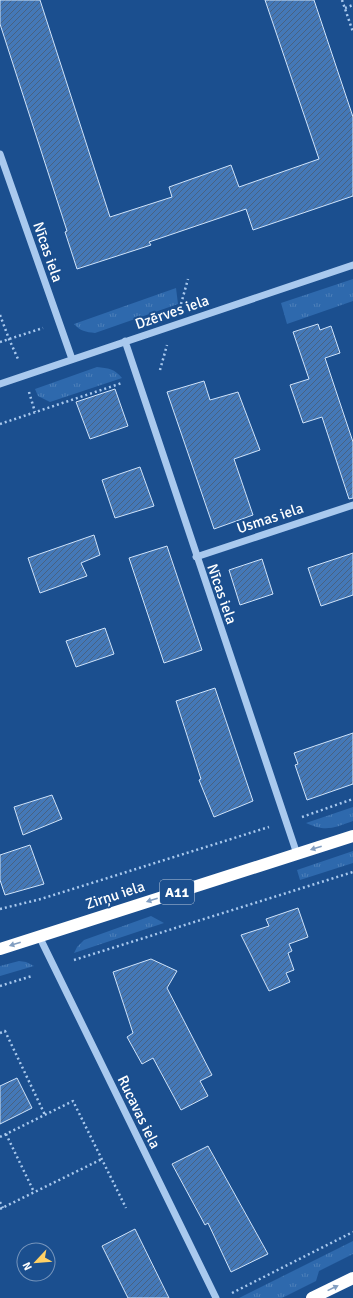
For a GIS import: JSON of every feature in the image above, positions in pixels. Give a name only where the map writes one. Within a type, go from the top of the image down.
[{"type":"highway","name":"Zirņu iela","points":[[0,949],[353,836]]},
{"type":"highway","points":[[312,1298],[353,1278]]},
{"type":"street","name":"Nīcas iela","points":[[0,154],[72,359]]},
{"type":"street","name":"Dzērves iela","points":[[0,384],[353,264]]},
{"type":"street","name":"Nīcas iela","points":[[124,341],[297,854]]},
{"type":"street","name":"Usmas iela","points":[[196,557],[353,504]]},
{"type":"street","name":"Rucavas iela","points":[[39,936],[216,1298]]},
{"type":"path","points":[[342,0],[353,32]]},
{"type":"path","points":[[345,8],[353,5]]},
{"type":"path","points":[[180,304],[188,279]]},
{"type":"path","points":[[0,316],[18,360]]},
{"type":"path","points":[[0,342],[50,325]]},
{"type":"path","points":[[160,370],[169,340]]},
{"type":"path","points":[[0,424],[122,382]]},
{"type":"path","points":[[28,389],[35,412]]},
{"type":"path","points":[[301,817],[353,799]]},
{"type":"path","points":[[0,909],[41,899],[270,827]]},
{"type":"path","points":[[74,960],[353,872]]},
{"type":"path","points":[[0,986],[32,976]]},
{"type":"path","points":[[0,1033],[5,1032],[45,1115]]},
{"type":"path","points":[[0,1137],[73,1101],[126,1208]]},
{"type":"path","points":[[6,1134],[34,1192]]},
{"type":"path","points":[[0,1202],[1,1209],[102,1158]]},
{"type":"path","points":[[228,1294],[353,1232]]},
{"type":"green space","points":[[353,279],[353,301],[287,324],[281,303]]},
{"type":"green space","points":[[176,288],[178,304],[95,333],[83,331],[74,324]]},
{"type":"green space","points":[[97,367],[111,370],[122,378],[50,402],[38,396],[35,389]]},
{"type":"green space","points":[[353,807],[353,821],[340,826],[324,828],[306,823]]},
{"type":"green space","points":[[353,851],[353,863],[300,880],[297,870]]},
{"type":"green space","points":[[151,916],[164,923],[74,953],[77,947],[84,940]]},
{"type":"green space","points":[[19,961],[26,962],[34,966],[0,976],[0,966]]},
{"type":"green space","points":[[353,1241],[353,1254],[319,1271],[316,1281],[282,1298],[239,1298]]},
{"type":"building","points":[[0,0],[40,0],[110,217],[172,197],[169,187],[231,165],[239,187],[319,159],[265,0],[314,0],[353,117],[353,196],[253,230],[246,209],[149,242],[151,245],[77,269],[65,232],[67,231],[0,24]]},
{"type":"building","points":[[318,324],[320,330],[331,326],[340,353],[325,358],[353,442],[353,498],[349,499],[322,417],[303,423],[290,385],[309,379],[293,332]]},
{"type":"building","points":[[204,381],[210,400],[238,392],[260,450],[234,459],[253,515],[214,529],[167,392]]},
{"type":"building","points":[[115,389],[128,426],[90,439],[76,402]]},
{"type":"building","points":[[140,467],[154,506],[115,518],[102,480]]},
{"type":"building","points":[[94,535],[100,555],[81,563],[87,576],[40,593],[28,558]]},
{"type":"building","points":[[167,546],[202,650],[164,663],[129,558]]},
{"type":"building","points":[[353,553],[353,595],[321,606],[308,568]]},
{"type":"building","points":[[262,559],[273,594],[240,605],[229,570]]},
{"type":"building","points":[[105,628],[114,654],[76,667],[66,641]]},
{"type":"building","points":[[215,688],[253,801],[214,817],[199,780],[201,779],[176,701]]},
{"type":"building","points":[[353,733],[353,784],[307,800],[295,765],[298,764],[294,753]]},
{"type":"building","points":[[52,795],[62,819],[23,835],[14,807]]},
{"type":"building","points":[[30,845],[44,884],[5,895],[0,880],[0,855]]},
{"type":"building","points":[[298,908],[308,937],[289,944],[292,951],[288,953],[294,970],[286,973],[290,982],[269,991],[241,935],[269,926],[266,919]]},
{"type":"building","points":[[151,959],[177,971],[167,988],[212,1075],[200,1081],[208,1096],[181,1110],[153,1058],[142,1064],[127,1037],[133,1033],[113,972]]},
{"type":"building","points":[[17,1078],[32,1108],[0,1124],[0,1086]]},
{"type":"building","points":[[208,1146],[268,1254],[231,1272],[208,1223],[205,1225],[172,1164]]},
{"type":"building","points":[[135,1229],[169,1298],[128,1298],[102,1246]]}]
